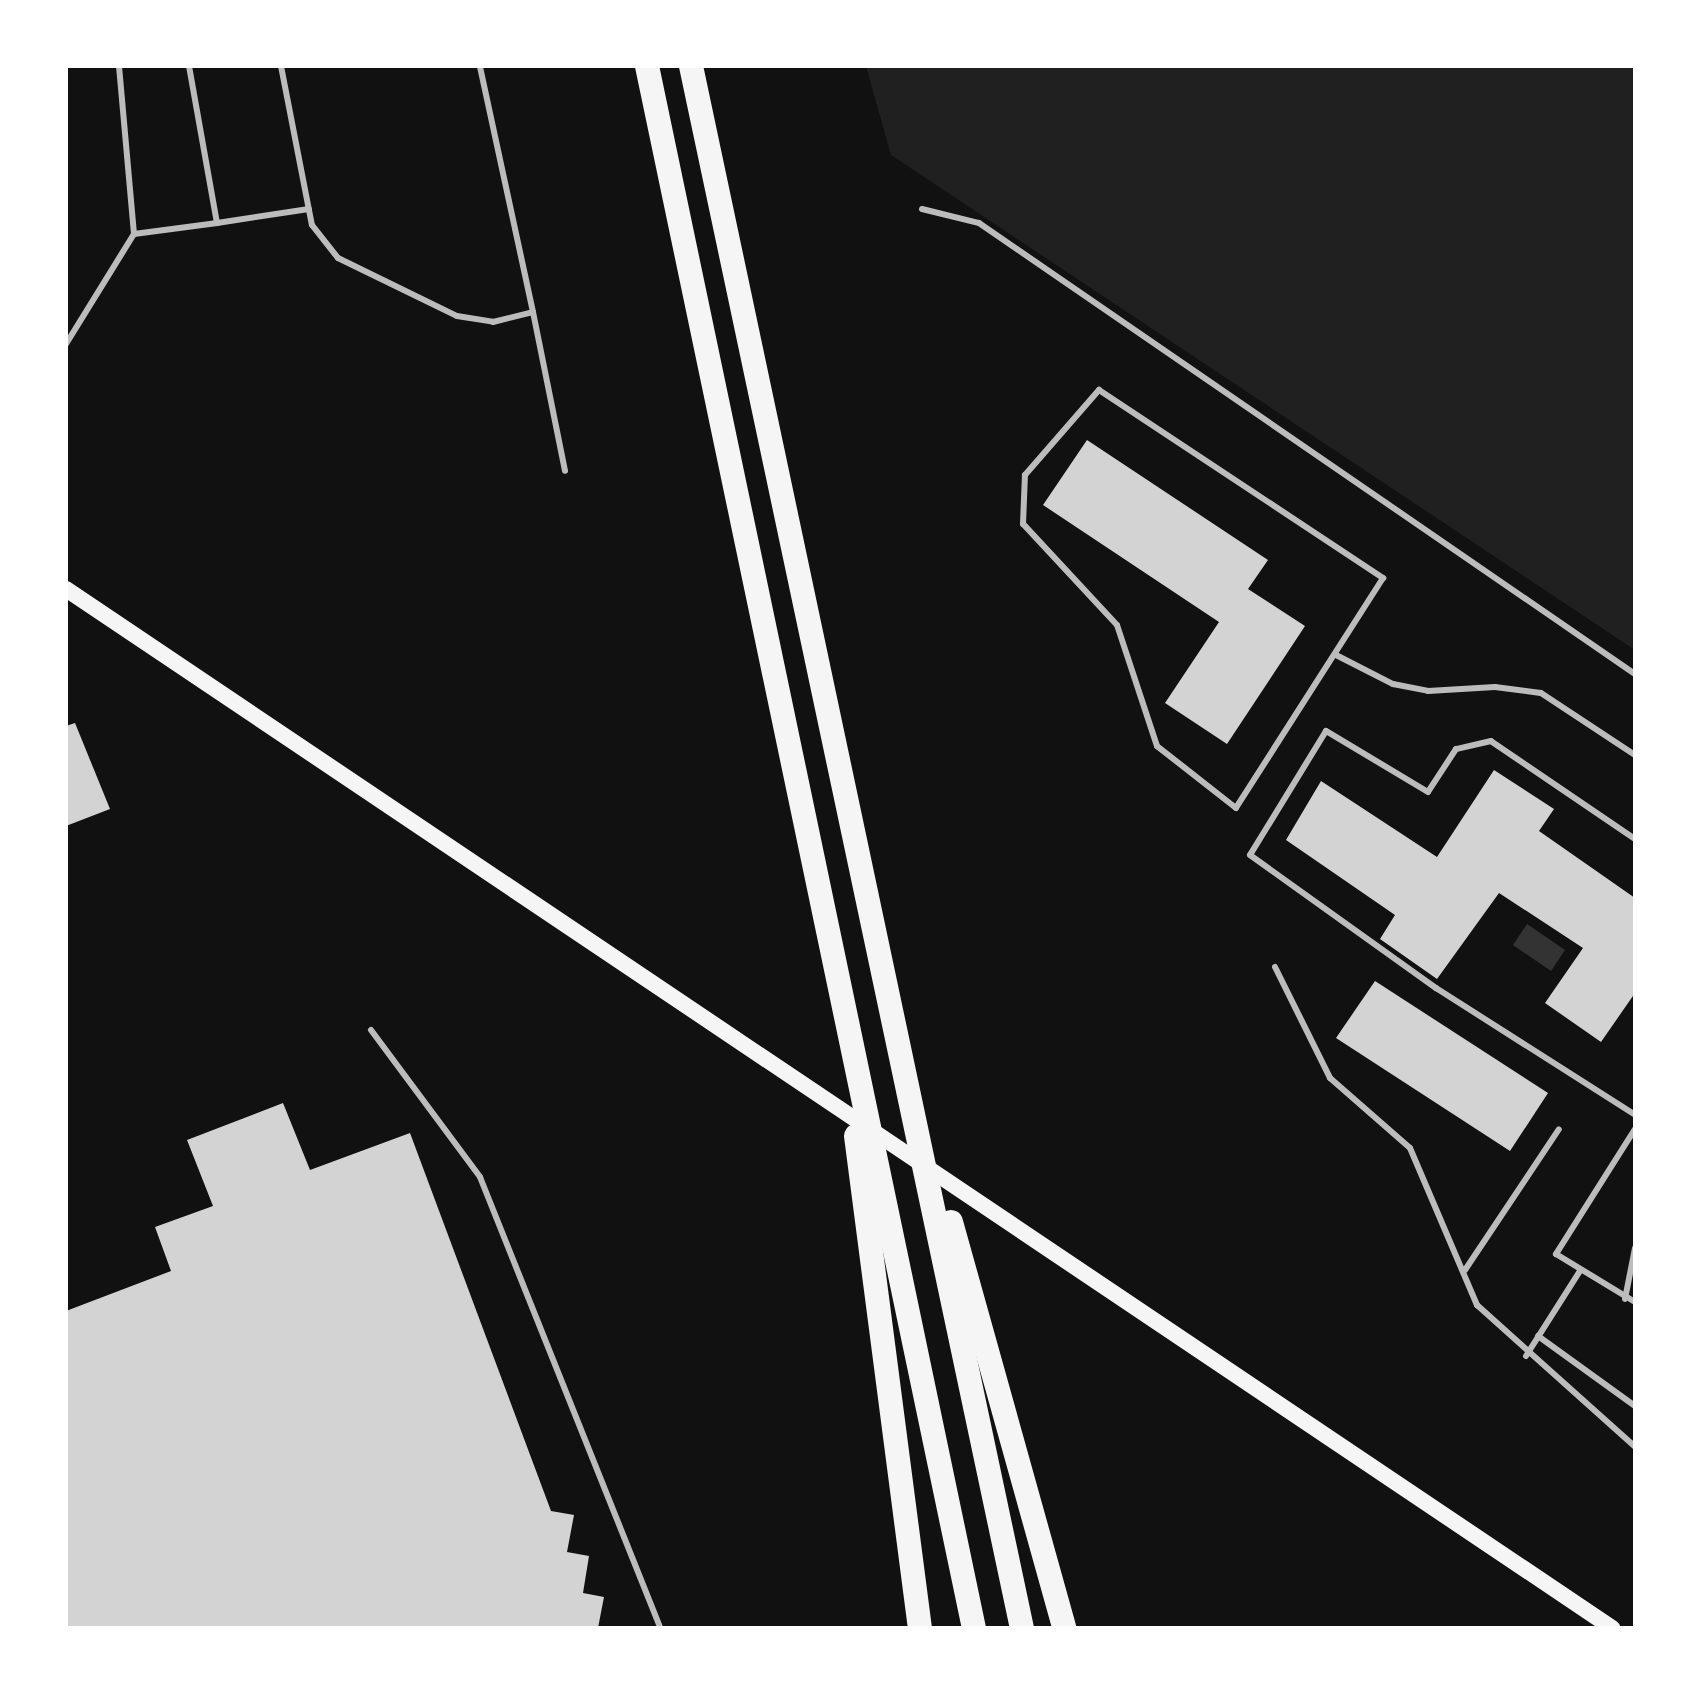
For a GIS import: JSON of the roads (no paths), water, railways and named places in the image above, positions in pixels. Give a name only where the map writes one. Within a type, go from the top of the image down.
[{"type":"highway","points":[[647,66],[845,1026],[974,1628]]},
{"type":"highway","points":[[691,66],[1022,1628]]},
{"type":"highway","points":[[845,1026],[920,1628]]},
{"type":"highway","points":[[905,1067],[1064,1628]]},
{"type":"main road","points":[[66,589],[1068,1258],[1612,1628]]},
{"type":"lane","points":[[66,344],[134,234],[119,66]]},
{"type":"lane","points":[[189,66],[217,223]]},
{"type":"lane","points":[[281,66],[312,225],[338,258],[457,316],[493,322],[533,312]]},
{"type":"lane","points":[[480,66],[565,471]]},
{"type":"lane","points":[[134,234],[309,209]]},
{"type":"lane","points":[[922,209],[979,223],[1635,674]]},
{"type":"lane","points":[[1099,390],[1383,578],[1336,655],[1236,808],[1157,746],[1117,625],[1023,524],[1025,475],[1099,390]]},
{"type":"lane","points":[[1336,655],[1393,684],[1428,691],[1495,687],[1541,693],[1635,755]]},
{"type":"lane","points":[[1635,839],[1491,741],[1456,749],[1428,792],[1326,731],[1250,855],[1436,988],[1635,1115]]},
{"type":"lane","points":[[1275,967],[1330,1078],[1410,1148],[1465,1270],[1477,1305],[1526,1356],[1635,1447]]},
{"type":"lane","points":[[371,1030],[480,1177],[660,1628]]},
{"type":"lane","points":[[1465,1270],[1559,1129]]},
{"type":"lane","points":[[1635,1129],[1556,1254],[1625,1299],[1635,1302]]},
{"type":"lane","points":[[1625,1299],[1635,1248]]},
{"type":"lane","points":[[1526,1356],[1580,1271]]},
{"type":"lane","points":[[1538,1336],[1635,1406]]}]
